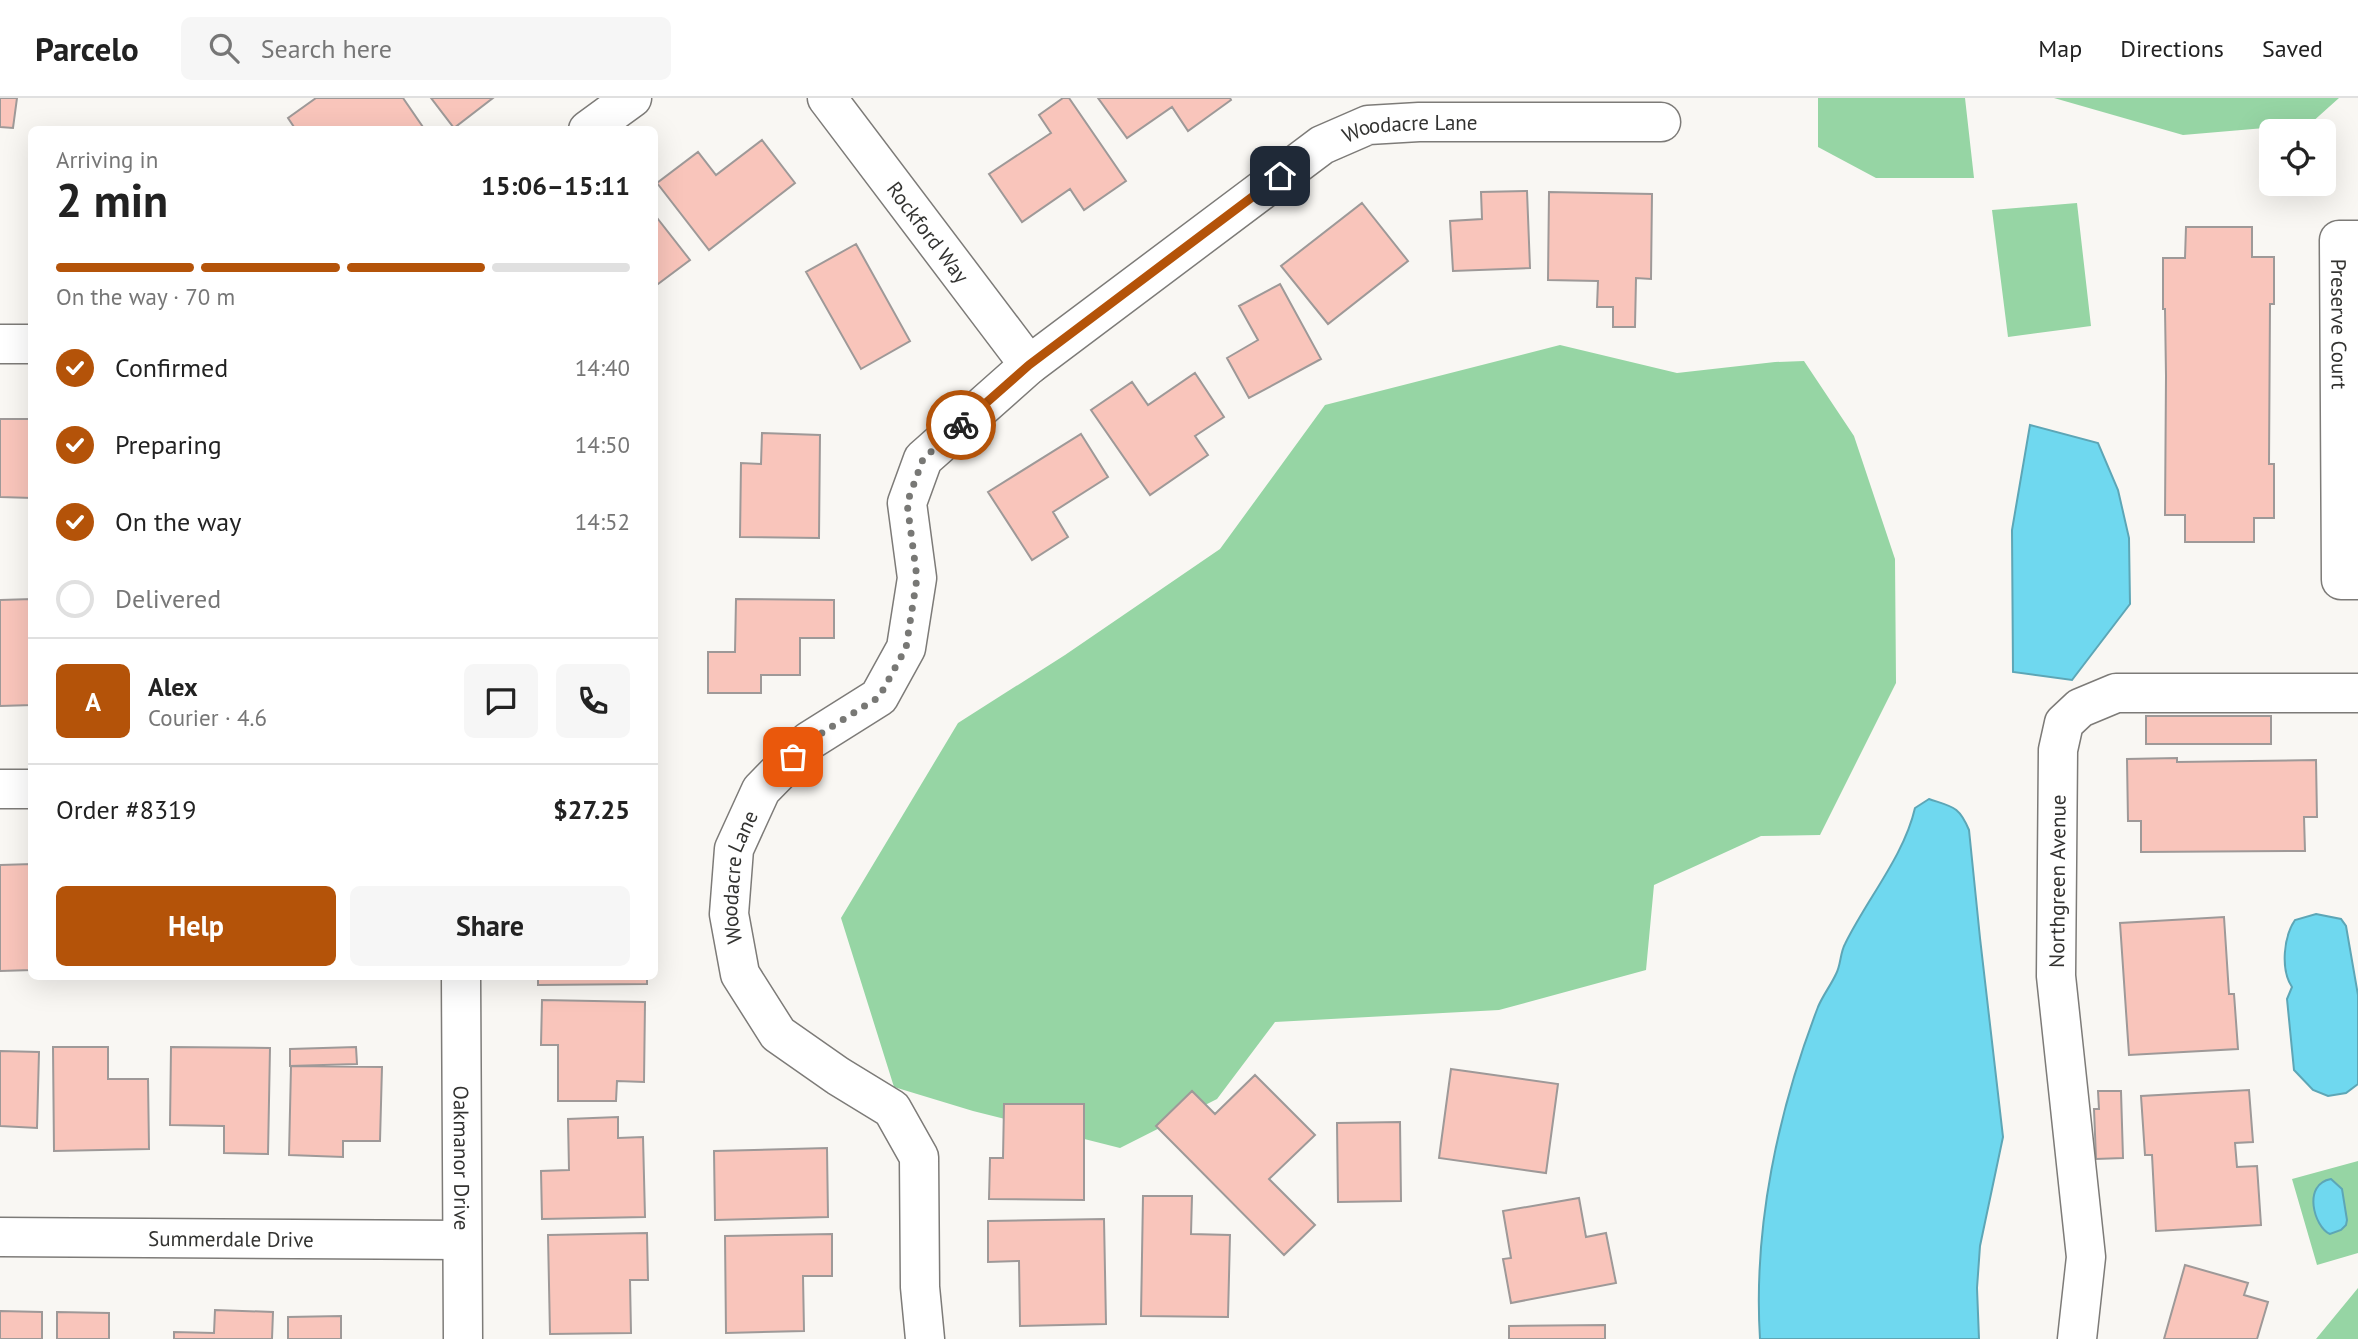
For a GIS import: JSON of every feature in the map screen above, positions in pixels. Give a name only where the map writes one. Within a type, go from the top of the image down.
[{"type":"street","points":[[594,126],[632,98]]},
{"type":"street","name":"Rockford Way","points":[[827,98],[1029,365]]},
{"type":"street","name":"Woodacre Lane","points":[[925,1339],[920,1287],[919,1157],[892,1109],[838,1076],[778,1034],[740,974],[729,914],[734,849],[761,790],[809,741],[879,697],[906,648],[917,578],[907,503],[923,459],[1029,365],[1322,145],[1368,125],[1419,110],[1661,122]]},
{"type":"street","name":"Preserve Court","points":[[2358,240],[2339,240],[2341,580],[2358,580]]},
{"type":"street","points":[[0,344],[28,344]]},
{"type":"street","name":"Northgreen Avenue","points":[[2077,1339],[2086,1257],[2056,976],[2057,750],[2064,723],[2080,708],[2116,693],[2358,694]]},
{"type":"street","points":[[0,789],[28,789]]},
{"type":"street","name":"Oakmanor Drive","points":[[461,980],[463,1339]]},
{"type":"street","name":"Summerdale Drive","points":[[0,1237],[463,1240]]},
{"type":"green space","points":[[1818,98],[1965,98],[1974,178],[1876,178],[1818,147]]},
{"type":"green space","points":[[2054,98],[2339,98],[2316,119],[2259,119],[2259,128],[2183,135]]},
{"type":"green space","points":[[2077,203],[2091,326],[2008,337],[1992,210]]},
{"type":"green space","points":[[1560,345],[1677,373],[1804,361],[1854,436],[1895,559],[1896,683],[1820,835],[1761,836],[1654,885],[1646,970],[1499,1010],[1275,1022],[1217,1099],[1120,1148],[973,1111],[894,1087],[841,918],[958,723],[1065,655],[1220,549],[1325,405]]},
{"type":"green space","points":[[2358,1161],[2358,1253],[2317,1265],[2292,1179]]},
{"type":"green space","points":[[2358,1288],[2358,1339],[2316,1339]]},
{"type":"water","points":[[2030,425],[2098,443],[2118,490],[2129,538],[2130,604],[2072,680],[2013,672],[2012,530]]},
{"type":"water","points":[[1929,799],[1954,808],[1962,816],[1969,830],[2003,1137],[1980,1246],[1977,1288],[1979,1339],[1760,1339],[1760,1254],[1765,1212],[1771,1170],[1791,1087],[1818,1007],[1838,970],[1845,944],[1903,843],[1915,808]]},
{"type":"water","points":[[2316,914],[2341,919],[2346,926],[2358,995],[2358,1084],[2346,1093],[2328,1096],[2313,1090],[2294,1070],[2287,999],[2292,987],[2285,962],[2288,935],[2295,920]]},
{"type":"water","points":[[2331,1179],[2342,1189],[2347,1220],[2341,1230],[2330,1234],[2319,1223],[2314,1197],[2316,1189]]},
{"type":"building","points":[[0,98],[17,98],[13,128],[0,127]]},
{"type":"building","points":[[316,98],[403,98],[422,126],[293,126],[288,118]]},
{"type":"building","points":[[431,98],[493,98],[457,126],[452,126]]},
{"type":"building","points":[[1063,98],[1069,98],[1126,181],[1084,210],[1070,189],[1022,222],[989,174],[1051,133],[1039,115]]},
{"type":"building","points":[[1098,98],[1231,100],[1188,131],[1172,107],[1127,138]]},
{"type":"building","points":[[762,140],[795,183],[709,250],[658,182],[698,152],[716,175]]},
{"type":"building","points":[[1527,191],[1530,268],[1453,271],[1450,221],[1482,219],[1481,192]]},
{"type":"building","points":[[1549,192],[1652,194],[1651,279],[1636,278],[1635,327],[1613,327],[1613,307],[1597,307],[1598,281],[1548,280]]},
{"type":"building","points":[[1362,203],[1408,261],[1328,324],[1281,266]]},
{"type":"building","points":[[658,219],[690,260],[658,284]]},
{"type":"building","points":[[2186,227],[2252,227],[2252,257],[2274,257],[2274,304],[2270,304],[2269,464],[2274,464],[2274,518],[2254,518],[2254,542],[2185,542],[2185,515],[2165,515],[2163,258],[2185,258]]},
{"type":"building","points":[[856,244],[910,341],[861,369],[806,272]]},
{"type":"building","points":[[1280,284],[1321,359],[1249,398],[1227,358],[1258,340],[1239,306]]},
{"type":"building","points":[[1195,373],[1224,417],[1195,436],[1208,455],[1150,495],[1091,410],[1132,382],[1148,405]]},
{"type":"building","points":[[0,419],[28,419],[28,498],[0,497]]},
{"type":"building","points":[[762,433],[820,435],[819,538],[740,537],[741,463],[761,464]]},
{"type":"building","points":[[1081,434],[1108,477],[1053,512],[1068,537],[1032,560],[988,492]]},
{"type":"building","points":[[28,599],[28,705],[0,706],[0,600]]},
{"type":"building","points":[[736,599],[834,600],[834,638],[800,638],[800,675],[761,675],[761,693],[708,693],[708,652],[735,652]]},
{"type":"building","points":[[2146,716],[2271,716],[2271,744],[2146,744]]},
{"type":"building","points":[[2177,758],[2177,762],[2316,760],[2317,817],[2304,817],[2305,851],[2141,852],[2141,821],[2128,821],[2127,759]]},
{"type":"building","points":[[28,864],[28,970],[0,971],[0,865]]},
{"type":"building","points":[[2224,917],[2229,994],[2234,994],[2238,1049],[2129,1055],[2120,923]]},
{"type":"building","points":[[538,980],[647,980],[647,984],[538,985]]},
{"type":"building","points":[[542,1000],[645,1002],[644,1082],[617,1081],[616,1101],[558,1101],[558,1045],[541,1045]]},
{"type":"building","points":[[53,1047],[108,1047],[108,1079],[148,1079],[149,1149],[54,1151]]},
{"type":"building","points":[[171,1047],[270,1048],[268,1154],[224,1153],[224,1126],[170,1125]]},
{"type":"building","points":[[356,1047],[357,1064],[290,1066],[290,1049]]},
{"type":"building","points":[[0,1051],[39,1052],[37,1128],[0,1126]]},
{"type":"building","points":[[291,1066],[382,1067],[380,1141],[343,1141],[343,1157],[289,1155]]},
{"type":"building","points":[[1451,1069],[1558,1084],[1546,1173],[1439,1158]]},
{"type":"building","points":[[1255,1075],[1315,1135],[1269,1179],[1315,1225],[1284,1255],[1156,1126],[1192,1091],[1215,1114]]},
{"type":"building","points":[[2249,1090],[2253,1142],[2235,1143],[2237,1167],[2257,1166],[2261,1225],[2156,1231],[2152,1155],[2145,1155],[2141,1096]]},
{"type":"building","points":[[2098,1091],[2121,1091],[2123,1158],[2096,1159],[2094,1109],[2099,1109]]},
{"type":"building","points":[[1004,1104],[1084,1104],[1084,1200],[989,1199],[990,1158],[1003,1158]]},
{"type":"building","points":[[618,1117],[618,1138],[643,1137],[645,1217],[542,1219],[541,1171],[569,1170],[568,1119]]},
{"type":"building","points":[[1400,1122],[1401,1201],[1338,1202],[1337,1123]]},
{"type":"building","points":[[827,1148],[828,1217],[715,1220],[714,1151]]},
{"type":"building","points":[[1143,1196],[1192,1196],[1191,1234],[1230,1235],[1228,1317],[1141,1316]]},
{"type":"building","points":[[1579,1198],[1586,1237],[1606,1233],[1616,1283],[1511,1303],[1503,1259],[1511,1258],[1503,1211]]},
{"type":"building","points":[[1104,1219],[1106,1324],[1020,1326],[1019,1261],[988,1262],[988,1221]]},
{"type":"building","points":[[647,1233],[648,1280],[630,1280],[631,1333],[550,1334],[548,1235]]},
{"type":"building","points":[[832,1234],[832,1276],[803,1276],[804,1331],[726,1333],[725,1236]]},
{"type":"building","points":[[2185,1265],[2248,1283],[2244,1295],[2268,1302],[2257,1339],[2164,1339]]},
{"type":"building","points":[[215,1310],[273,1312],[272,1339],[174,1339],[174,1332],[214,1333]]},
{"type":"building","points":[[0,1311],[42,1312],[42,1339],[0,1339]]},
{"type":"building","points":[[57,1312],[109,1313],[109,1339],[57,1339]]},
{"type":"building","points":[[341,1316],[341,1339],[288,1339],[288,1317]]},
{"type":"building","points":[[1605,1325],[1605,1339],[1509,1339],[1509,1326]]},
{"type":"way so far","points":[[793,757],[809,741],[879,697],[906,648],[917,578],[907,503],[923,459],[961,425]]},
{"type":"route","points":[[961,425],[1029,365],[1280,176]]}]
